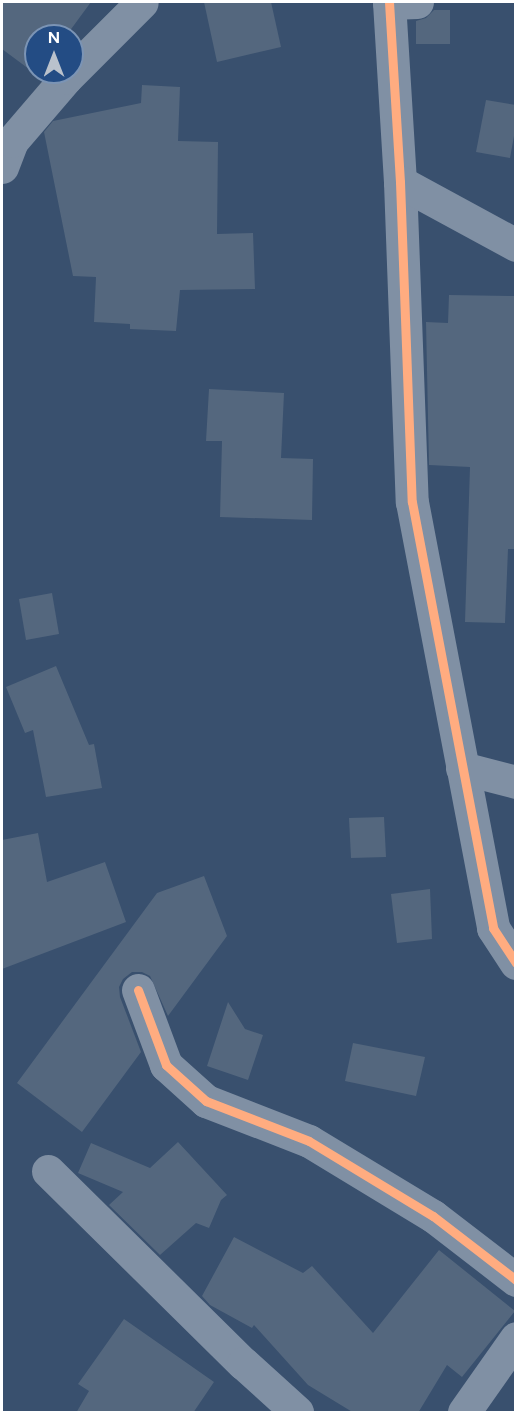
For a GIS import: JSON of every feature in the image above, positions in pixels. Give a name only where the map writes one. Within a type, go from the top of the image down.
[{"type":"street","points":[[2,167],[12,141],[66,78],[142,2]]},
{"type":"street","points":[[398,2],[400,182],[412,502],[493,928],[516,963]]},
{"type":"street","points":[[400,182],[516,245]]},
{"type":"street","points":[[462,768],[516,782]]},
{"type":"street","points":[[138,990],[166,1065],[206,1101],[309,1141],[433,1216],[516,1280]]},
{"type":"street","points":[[48,1171],[297,1413]]},
{"type":"street","points":[[464,1413],[516,1338]]},
{"type":"building","points":[[2,2],[91,2],[75,24],[24,24],[24,65],[2,49]]},
{"type":"building","points":[[204,2],[271,2],[281,47],[217,62]]},
{"type":"building","points":[[434,10],[450,10],[450,44],[416,44],[416,21],[426,18]]},
{"type":"building","points":[[142,85],[180,87],[178,141],[218,142],[217,234],[253,233],[255,289],[180,290],[176,331],[130,329],[130,324],[94,322],[96,277],[73,276],[44,132],[53,121],[141,103]]},
{"type":"building","points":[[486,100],[516,105],[516,125],[510,158],[476,152]]},
{"type":"building","points":[[449,295],[516,296],[516,549],[508,549],[505,623],[465,622],[470,467],[429,465],[426,322],[448,323]]},
{"type":"building","points":[[209,389],[284,393],[281,458],[313,459],[312,520],[220,517],[222,441],[206,441]]},
{"type":"building","points":[[52,593],[59,634],[26,640],[19,599]]},
{"type":"building","points":[[56,666],[89,745],[94,744],[102,788],[46,797],[33,730],[25,733],[6,687]]},
{"type":"building","points":[[384,817],[386,857],[351,858],[349,818]]},
{"type":"building","points":[[38,833],[47,882],[105,862],[126,922],[2,969],[2,840]]},
{"type":"building","points":[[204,876],[227,936],[168,1016],[150,976],[142,972],[132,972],[123,979],[119,987],[120,997],[141,1052],[82,1132],[17,1083],[157,893]]},
{"type":"building","points":[[430,889],[432,939],[397,943],[391,894]]},
{"type":"building","points":[[228,1002],[245,1029],[263,1035],[248,1080],[207,1066]]},
{"type":"building","points":[[353,1043],[425,1057],[416,1096],[345,1081]]},
{"type":"building","points":[[178,1142],[227,1195],[221,1200],[209,1228],[196,1223],[160,1255],[109,1205],[123,1192],[78,1173],[91,1143],[150,1168]]},
{"type":"building","points":[[234,1237],[303,1273],[312,1266],[373,1333],[439,1250],[515,1311],[462,1377],[447,1365],[418,1413],[354,1413],[308,1385],[254,1325],[252,1328],[210,1305],[202,1296]]},
{"type":"building","points":[[124,1319],[214,1382],[193,1413],[76,1413],[89,1391],[78,1384]]},
{"type":"cycle path","points":[[389,2],[400,182],[412,502],[493,928],[516,963]]},
{"type":"cycle path","points":[[138,990],[166,1065],[206,1101],[309,1141],[433,1216],[516,1280]]}]
